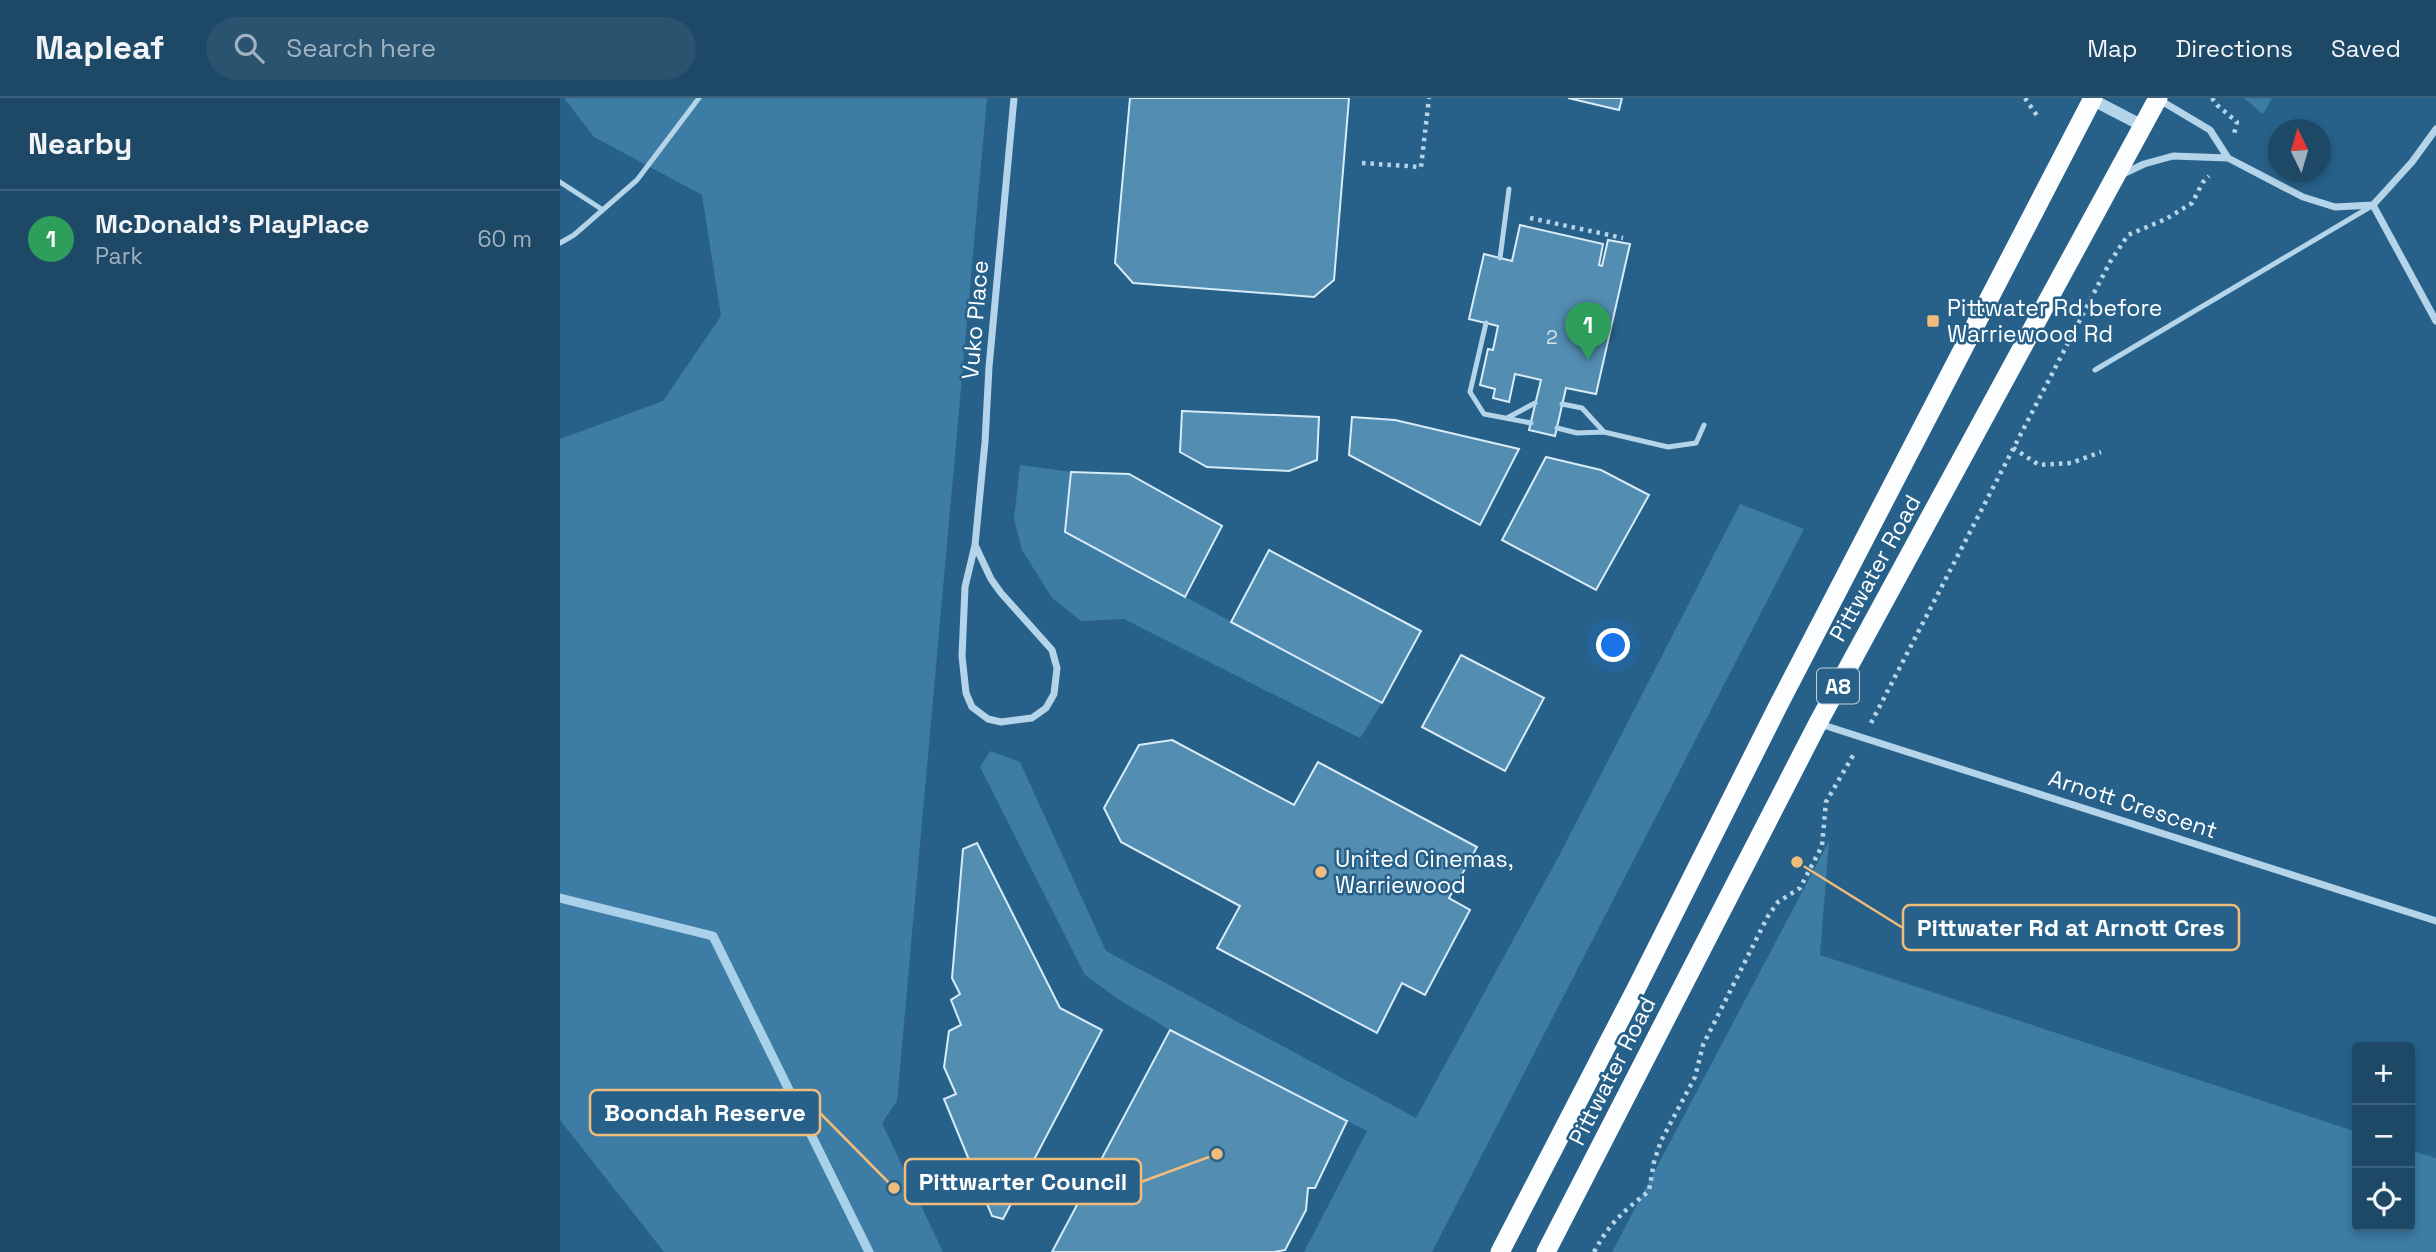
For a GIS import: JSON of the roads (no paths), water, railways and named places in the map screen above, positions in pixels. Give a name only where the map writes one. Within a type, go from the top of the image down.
[{"type":"highway","name":"Pittwater Road","points":[[1546,1252],[1818,723],[2157,98]]},
{"type":"highway","name":"Pittwater Road","points":[[1500,1252],[2091,99]]},
{"type":"street","name":"Vuko Place","points":[[975,545],[991,579],[1001,593],[1052,650],[1057,668],[1054,694],[1046,708],[1032,718],[1001,722],[988,719],[972,707],[966,693],[962,656],[965,587],[975,545],[1014,98]]},
{"type":"street","points":[[2157,98],[2210,130],[2228,158]]},
{"type":"street","points":[[2091,99],[2143,126]]},
{"type":"street","points":[[2115,178],[2144,164],[2173,156],[2228,158],[2303,198],[2335,207],[2373,205],[2412,162],[2436,129]]},
{"type":"street","points":[[2373,205],[2436,321]]},
{"type":"street","name":"Arnott Crescent","points":[[1818,723],[2436,921]]},
{"type":"lane","points":[[560,243],[574,235],[637,180],[699,98]]},
{"type":"lane","points":[[560,182],[603,210]]},
{"type":"lane","points":[[1500,258],[1509,189]]},
{"type":"lane","points":[[2095,370],[2373,205]]},
{"type":"lane","points":[[1486,323],[1470,393],[1484,414],[1531,423]]},
{"type":"lane","points":[[1507,418],[1535,403]]},
{"type":"lane","points":[[1562,404],[1582,408],[1604,432]]},
{"type":"lane","points":[[1557,428],[1577,433],[1604,432],[1668,447],[1696,443],[1704,425]]},
{"type":"waterway","points":[[560,898],[713,936],[869,1252]]},
{"type":"place","name":"Pittwater Rd before Warriewood Rd","points":[[1933,321]]},
{"type":"place","name":"McDonald's PlayPlace","points":[[1588,360]]},
{"type":"place","name":"Pittwater Rd at Arnott Cres","points":[[1797,862]]},
{"type":"place","name":"United Cinemas, Warriewood","points":[[1321,872]]},
{"type":"place","name":"Pittwarter Council","points":[[1217,1154]]},
{"type":"place","name":"Boondah Reserve","points":[[894,1188]]}]
